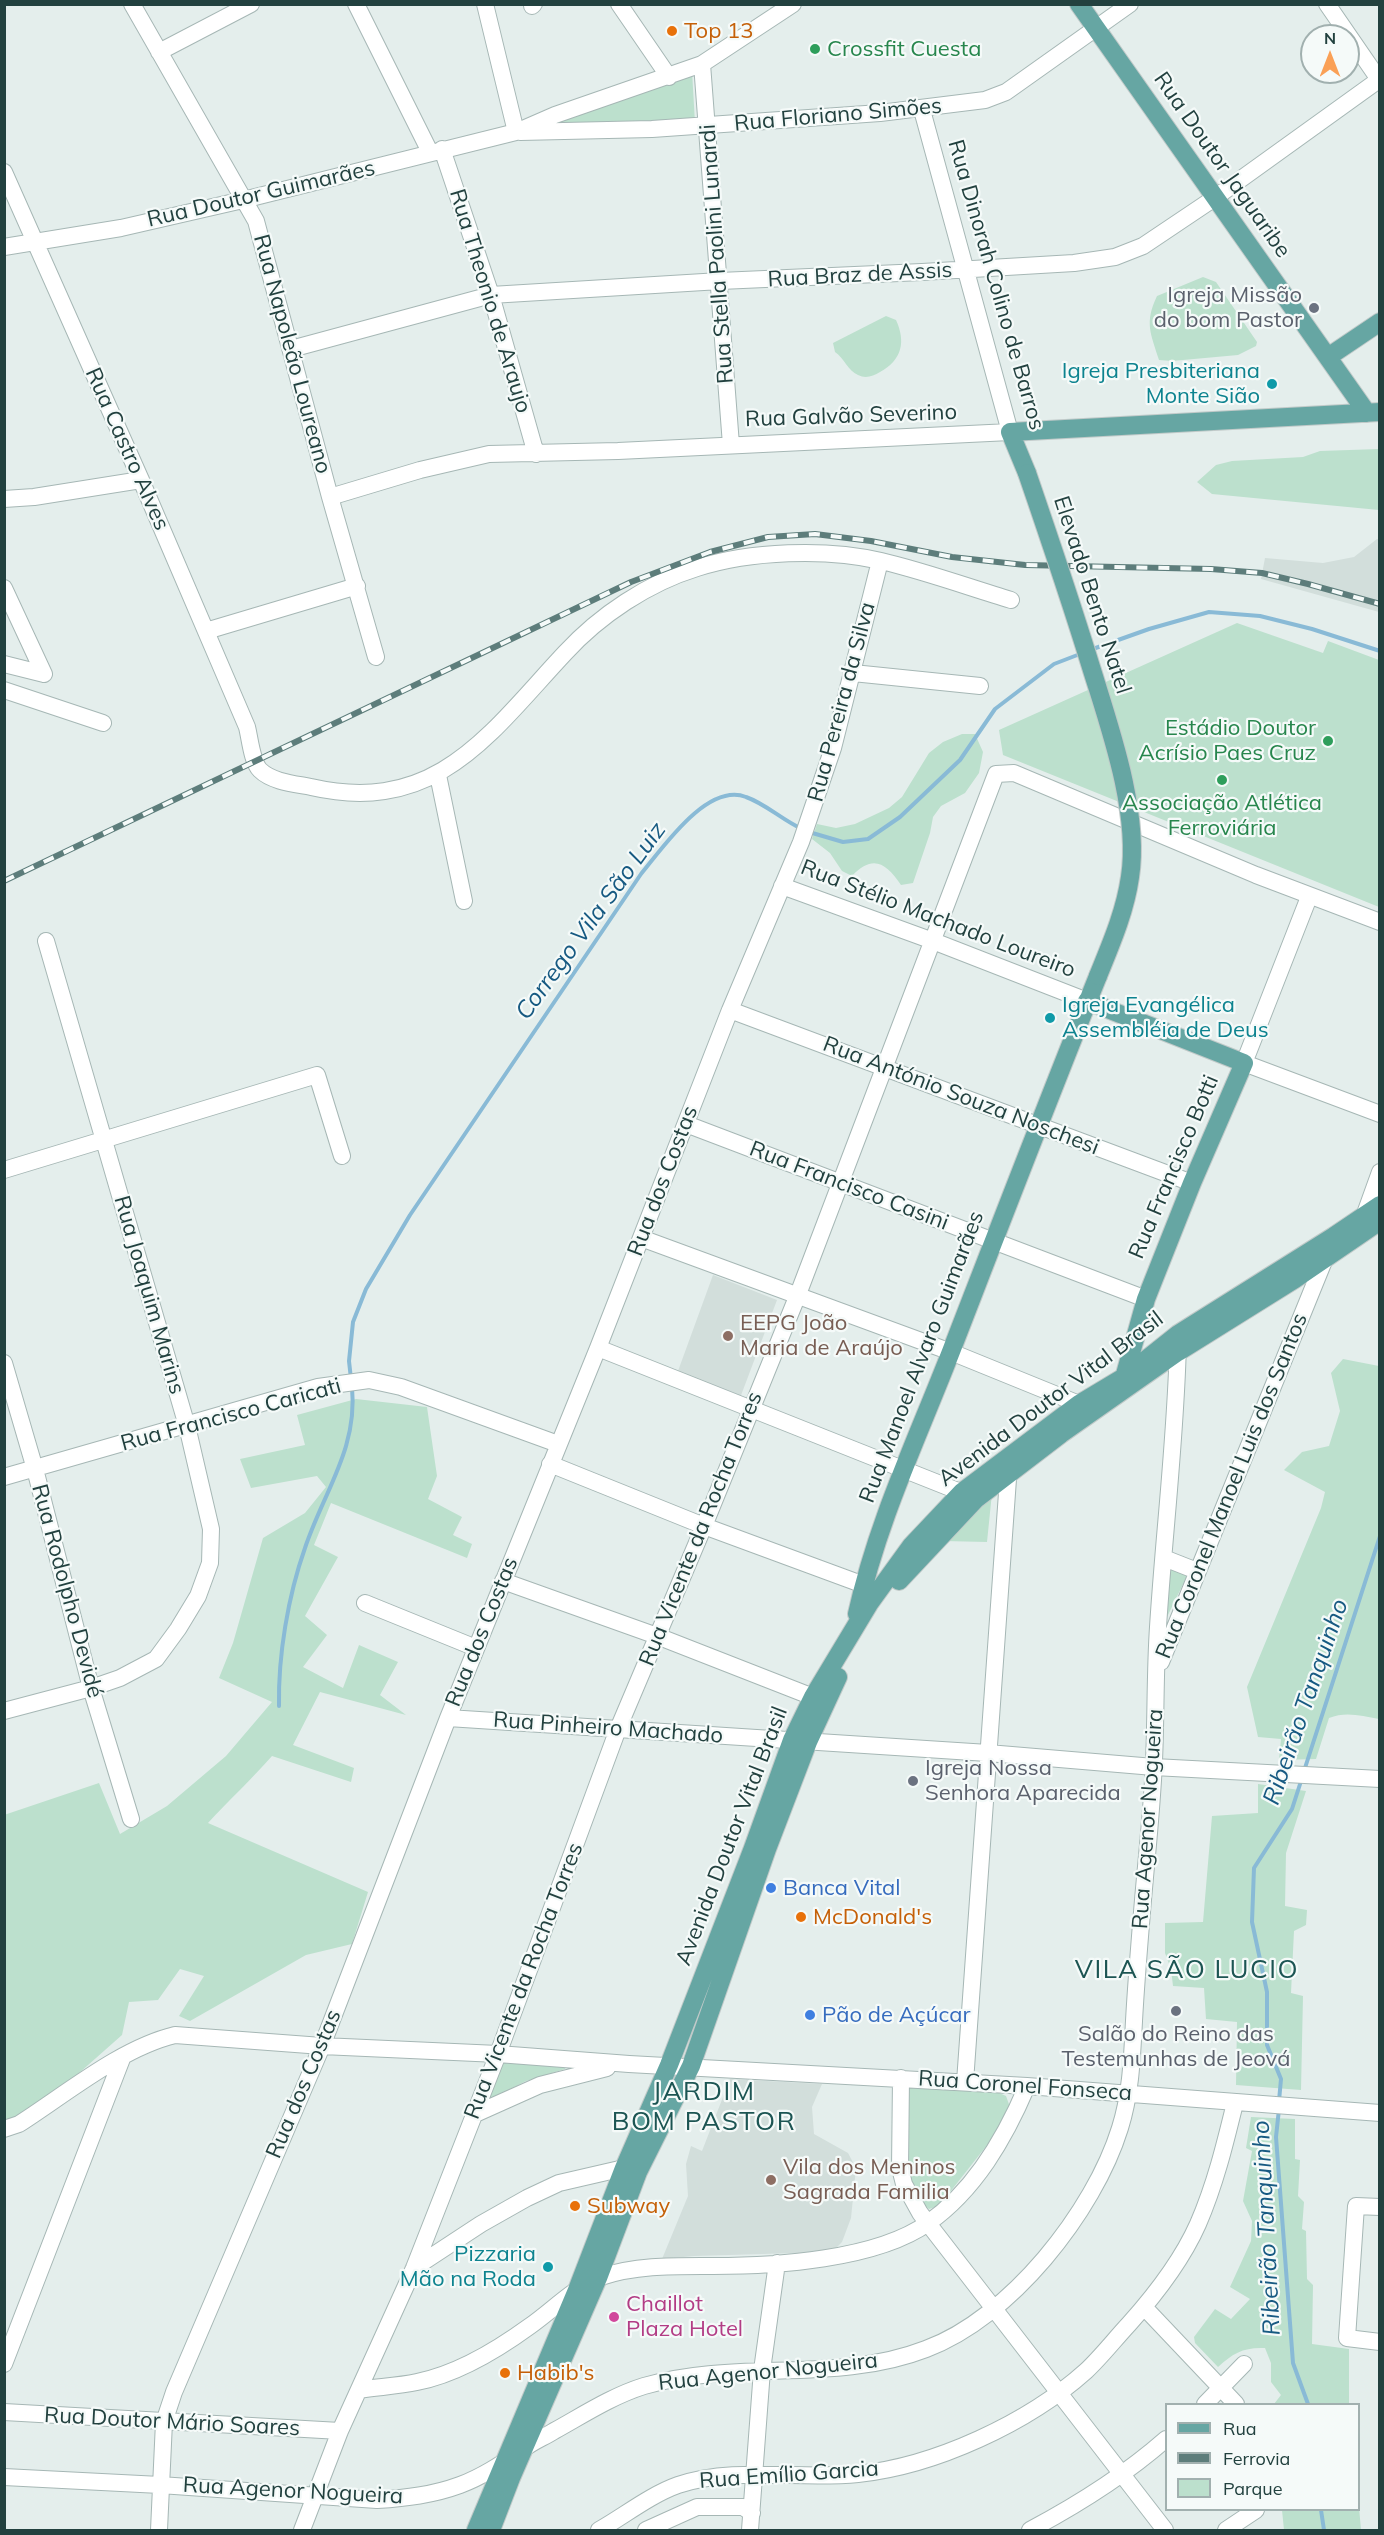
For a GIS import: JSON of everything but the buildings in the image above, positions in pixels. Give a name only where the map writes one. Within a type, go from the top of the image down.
[{"type":"main road","name":"Rua Doutor Jaguaribe","points":[[1079,4],[1328,357],[1373,412]]},
{"type":"main road","points":[[1328,357],[1380,322]]},
{"type":"main road","name":"Rua Galvão Severino","points":[[1010,432],[1373,412]]},
{"type":"main road","name":"Rua Dinorah Colino de Barros","points":[[1010,432],[1027,472]]},
{"type":"main road","name":"Elevado Bento Natel","points":[[1027,472],[1102,703],[1120,767],[1126,800],[1131,840],[1130,876],[1120,922],[1098,976]]},
{"type":"main road","name":"Rua Manoel Alvaro Guimarães","points":[[855,1625],[864,1584],[902,1469],[951,1352],[1098,976]]},
{"type":"main road","name":"Rua Stélio Machado Loureiro","points":[[1088,1001],[1244,1063]]},
{"type":"main road","name":"Rua Francisco Botti","points":[[1122,1385],[1146,1299],[1192,1182],[1244,1063]]},
{"type":"main road","name":"Avenida Doutor Vital Brasil","points":[[491,2530],[598,2278],[631,2170],[749,1858],[800,1741],[829,1694],[861,1633],[886,1596],[929,1547],[969,1495],[1009,1474],[1178,1343],[1288,1274],[1326,1256],[1359,1234],[1375,1213]]},
{"type":"main road","name":"Avenida Doutor Vital Brasil","points":[[1288,1274],[1334,1236],[1375,1213]]},
{"type":"main road","name":"Avenida Doutor Vital Brasil","points":[[476,2530],[576,2290],[631,2170],[691,2066],[743,1916],[813,1697],[855,1625],[911,1546],[969,1495],[1009,1455],[1079,1404],[1122,1385]]},
{"type":"street","name":"Rua Napoleão Loureano","points":[[132,4],[256,221],[330,497],[376,657]]},
{"type":"street","points":[[159,52],[251,4]]},
{"type":"street","name":"Rua Theonio de Araujo","points":[[356,4],[436,151],[491,295],[536,454]]},
{"type":"street","points":[[485,4],[516,132],[555,114],[702,64],[793,4]]},
{"type":"street","points":[[619,4],[669,77]]},
{"type":"street","name":"Rua Floriano Simões","points":[[516,132],[707,126],[922,110],[985,100],[1006,92],[1130,4]]},
{"type":"street","points":[[1327,4],[1379,80]]},
{"type":"street","name":"Rua Stella Paolini Lunardi","points":[[702,64],[720,281],[730,445]]},
{"type":"street","name":"Rua Braz de Assis","points":[[291,349],[491,295],[1074,263],[1115,257],[1143,246],[1216,197],[1379,80]]},
{"type":"street","name":"Rua Dinorah Colino de Barros","points":[[922,110],[1010,432]]},
{"type":"street","name":"Rua Doutor Guimarães","points":[[4,247],[35,240],[121,228],[355,173],[516,132]]},
{"type":"street","name":"Rua Castro Alves","points":[[4,172],[206,631],[247,727],[260,770],[280,780],[327,791],[370,794],[401,789],[438,775],[464,759],[523,701],[567,651],[597,624],[650,586],[697,567],[740,557],[785,554],[839,555],[880,561],[1011,600]]},
{"type":"street","name":"Rua Galvão Severino","points":[[330,497],[489,454],[536,454],[1010,432]]},
{"type":"street","points":[[4,500],[141,480]]},
{"type":"street","name":"Rua Pereira da Silva","points":[[801,842],[833,748],[880,561]]},
{"type":"street","points":[[206,631],[357,586]]},
{"type":"street","points":[[4,588],[44,674],[4,664]]},
{"type":"street","points":[[4,674],[26,670]]},
{"type":"street","points":[[853,673],[980,686]]},
{"type":"street","points":[[4,690],[103,723]]},
{"type":"street","name":"Rua Vicente da Rocha Torres","points":[[302,2530],[340,2431],[414,2268],[498,2054],[618,1729],[797,1297],[996,774],[1014,773],[1310,897],[1380,922]]},
{"type":"street","points":[[438,775],[464,902]]},
{"type":"street","name":"Rua dos Costas","points":[[159,2530],[164,2422],[178,2381],[322,2046],[502,1581],[598,1348],[730,1010],[801,842]]},
{"type":"street","name":"Rua Stélio Machado Loureiro","points":[[782,886],[1088,1001]]},
{"type":"street","name":"Rua Francisco Botti","points":[[1244,1063],[1310,897]]},
{"type":"street","name":"Rua Joaquim Marins","points":[[4,1711],[91,1688],[120,1678],[156,1659],[198,1596],[210,1563],[212,1529],[187,1426],[46,941]]},
{"type":"street","name":"Rua António Souza Noschesi","points":[[730,1010],[886,1066],[1192,1182]]},
{"type":"street","name":"Rua Stélio Machado Loureiro","points":[[1244,1063],[1380,1114]]},
{"type":"street","points":[[4,1170],[317,1075],[342,1156]]},
{"type":"street","name":"Rua Francisco Casini","points":[[686,1124],[1146,1299]]},
{"type":"street","points":[[1375,1213],[1380,1172]]},
{"type":"street","points":[[641,1238],[951,1352],[1079,1404]]},
{"type":"street","name":"Rua Coronel Manoel Luis dos Santos","points":[[1157,1671],[1326,1256]]},
{"type":"street","name":"Rua Coronel Manoel Luis dos Santos","points":[[1288,1274],[1306,1301]]},
{"type":"street","name":"Rua Agenor Nogueira","points":[[4,2477],[377,2500],[404,2499],[461,2485],[502,2465],[526,2446],[641,2387],[682,2377],[762,2370],[815,2370],[880,2362],[927,2349],[994,2311],[1041,2261],[1076,2218],[1098,2182],[1119,2132],[1130,2092],[1154,1767],[1158,1628],[1178,1343]]},
{"type":"street","points":[[598,1348],[969,1495]]},
{"type":"street","name":"Rua Rodolpho Devidé","points":[[4,1363],[35,1469],[91,1688],[131,1819]]},
{"type":"street","name":"Rua Francisco Caricati","points":[[4,1477],[318,1387],[369,1380],[401,1387],[558,1444]]},
{"type":"street","points":[[965,2082],[1009,1455]]},
{"type":"street","points":[[550,1464],[704,1526],[864,1584]]},
{"type":"street","points":[[1164,1558],[1197,1570]]},
{"type":"street","points":[[502,1581],[657,1636],[813,1697]]},
{"type":"street","points":[[365,1603],[476,1648]]},
{"type":"street","points":[[1158,1628],[1177,1622]]},
{"type":"street","name":"Rua Pinheiro Machado","points":[[448,1718],[988,1753],[1154,1767],[1380,1779]]},
{"type":"street","points":[[4,2129],[19,2124],[123,2056],[155,2040],[175,2035],[629,2064]]},
{"type":"street","points":[[4,2364],[123,2056]]},
{"type":"street","points":[[473,2115],[556,2079],[629,2064]]},
{"type":"street","name":"Rua Coronel Fonseca","points":[[629,2064],[1130,2092],[1235,2103],[1380,2113]]},
{"type":"street","points":[[901,2078],[900,2168],[904,2184],[927,2224],[1165,2530]]},
{"type":"street","points":[[359,2390],[420,2382],[462,2367],[499,2348],[576,2290],[598,2278],[628,2269],[777,2263],[846,2255],[885,2244],[927,2224],[980,2171],[999,2145],[1027,2086]]},
{"type":"street","name":"Rua Emílio Garcia","points":[[599,2530],[675,2486],[696,2480],[755,2474],[858,2474],[911,2463],[957,2448],[1006,2426],[1086,2371],[1144,2307],[1166,2278],[1197,2226],[1218,2171],[1235,2103]]},
{"type":"street","points":[[414,2268],[481,2224],[559,2183],[631,2170]]},
{"type":"street","points":[[1380,2207],[1356,2206],[1347,2338],[1380,2342]]},
{"type":"street","points":[[750,2530],[762,2370],[777,2263]]},
{"type":"street","points":[[1144,2307],[1235,2403]]},
{"type":"street","points":[[1206,2403],[1244,2364]]},
{"type":"street","name":"Rua Doutor Mário Soares","points":[[4,2412],[340,2431]]},
{"type":"street","points":[[1030,2530],[1078,2505],[1123,2474],[1165,2441]]},
{"type":"street","points":[[646,2530],[697,2507],[743,2506],[752,2513]]},
{"type":"street","points":[[1226,2530],[1254,2511]]},
{"type":"shaded area","points":[[1377,539],[1380,540],[1379,612],[1261,579],[1265,558],[1323,563],[1354,557]]},
{"type":"shaded area","name":"EEPG João Maria de Araújo","points":[[713,1275],[777,1300],[740,1398],[678,1371]]},
{"type":"shaded area","name":"Vila dos Meninos Sagrada Familia","points":[[730,2079],[822,2084],[812,2107],[814,2134],[848,2153],[856,2168],[851,2218],[842,2242],[832,2252],[662,2259],[688,2196],[686,2164],[691,2146],[702,2151]]},
{"type":"green space","points":[[692,71],[695,123],[536,128]]},
{"type":"green space","points":[[1203,277],[1216,282],[1257,342],[1256,346],[1238,355],[1172,361],[1159,360],[1150,328],[1151,314],[1157,296]]},
{"type":"green space","points":[[886,316],[896,320],[901,336],[900,350],[893,362],[875,375],[867,377],[858,375],[851,371],[835,352],[833,343]]},
{"type":"green space","points":[[1379,449],[1379,510],[1212,494],[1197,482],[1216,465],[1232,461],[1303,457],[1320,451]]},
{"type":"green space","name":"Associação Atlética Ferroviária","points":[[1237,623],[1323,653],[1328,641],[1379,660],[1379,907],[1003,755],[999,730]]},
{"type":"green space","points":[[962,734],[975,734],[983,752],[979,773],[965,793],[941,806],[933,817],[913,883],[901,885],[890,871],[873,863],[866,865],[852,876],[842,871],[830,853],[812,839],[817,824],[836,828],[855,824],[889,808],[902,797],[929,753],[943,742]]},
{"type":"green space","points":[[1343,1359],[1379,1366],[1379,1719],[1348,1714],[1329,1718],[1316,1759],[1279,1760],[1281,1739],[1258,1737],[1247,1687],[1321,1508],[1325,1492],[1284,1470],[1302,1452],[1329,1446],[1340,1411],[1331,1373]]},
{"type":"green space","points":[[356,1399],[427,1407],[437,1476],[428,1499],[462,1517],[453,1535],[472,1544],[467,1558],[331,1503],[314,1545],[338,1557],[305,1616],[327,1635],[303,1667],[343,1688],[359,1645],[398,1662],[380,1695],[406,1715],[320,1692],[293,1745],[354,1768],[351,1782],[272,1756],[208,1823],[368,1892],[352,1944],[306,1955],[190,2021],[179,2016],[204,1976],[180,1969],[158,2000],[129,2002],[122,2035],[70,2081],[5,2124],[4,1815],[99,1783],[120,1834],[167,1806],[226,1756],[272,1702],[219,1678],[233,1643],[263,1538],[305,1513],[326,1487],[317,1476],[251,1488],[240,1459],[305,1445],[297,1415]]},
{"type":"green space","points":[[992,1493],[987,1542],[943,1541]]},
{"type":"green space","points":[[1170,1567],[1188,1574],[1166,1619]]},
{"type":"green space","points":[[1258,1784],[1306,1791],[1286,1853],[1285,1906],[1307,1910],[1306,1925],[1294,1931],[1291,1993],[1303,1996],[1301,2090],[1236,2085],[1237,2022],[1206,2019],[1204,1988],[1173,1986],[1171,1969],[1165,1953],[1165,1923],[1203,1922],[1212,1816],[1258,1813]]},
{"type":"green space","points":[[502,2061],[567,2063],[565,2069],[526,2081],[485,2102]]},
{"type":"green space","points":[[908,2084],[990,2089],[1006,2096],[1010,2107],[995,2135],[939,2206],[929,2209],[918,2197],[906,2168],[905,2134]]},
{"type":"green space","points":[[1251,2117],[1295,2119],[1295,2159],[1300,2160],[1298,2196],[1304,2202],[1302,2229],[1306,2231],[1307,2279],[1313,2285],[1312,2344],[1349,2349],[1349,2403],[1275,2403],[1281,2395],[1271,2382],[1271,2363],[1265,2348],[1239,2352],[1218,2367],[1195,2343],[1194,2337],[1215,2309],[1231,2319],[1250,2299],[1230,2287],[1251,2241],[1252,2221],[1243,2201],[1252,2151],[1246,2148]]},
{"type":"green space","points":[[1282,2511],[1359,2511],[1361,2530],[1284,2530]]},
{"type":"waterway","name":"Corrego Vila São Luiz","points":[[1090,650],[1149,629],[1209,612],[1260,616],[1312,629],[1380,651]]},
{"type":"waterway","name":"Corrego Vila São Luiz","points":[[809,832],[843,842],[868,839],[900,817],[960,760],[995,709],[1054,664],[1080,654]]},
{"type":"waterway","name":"Corrego Vila São Luiz","points":[[351,1379],[349,1361],[353,1322],[366,1289],[410,1215],[641,874],[661,849],[701,808],[716,799],[731,795],[753,800],[802,829]]},
{"type":"waterway","name":"Corrego Vila São Luiz","points":[[279,1706],[280,1667],[289,1606],[305,1548],[345,1450],[350,1430],[352,1387]]},
{"type":"waterway","name":"Ribeirão Tanquinho","points":[[1304,1771],[1380,1536]]},
{"type":"waterway","name":"Ribeirão Tanquinho","points":[[1279,2101],[1281,2079],[1267,2045],[1267,1992],[1252,1922],[1254,1868],[1292,1809],[1302,1778]]},
{"type":"waterway","name":"Ribeirão Tanquinho","points":[[1279,2109],[1276,2137],[1293,2363],[1308,2403]]},
{"type":"waterway","name":"Ribeirão Tanquinho","points":[[1321,2511],[1324,2530]]},
{"type":"railway","points":[[4,881],[631,582],[710,552],[768,537],[815,534],[871,541],[952,557],[1025,565],[1211,569],[1262,573],[1380,604]]},
{"type":"place","name":"Top 13","points":[[672,31]]},
{"type":"place","name":"Crossfit Cuesta","points":[[815,49]]},
{"type":"place","name":"Igreja Missão do bom Pastor","points":[[1314,308]]},
{"type":"place","name":"Igreja Presbiteriana Monte Sião","points":[[1272,384]]},
{"type":"place","name":"Estádio Doutor Acrísio Paes Cruz","points":[[1328,741]]},
{"type":"place","name":"Associação Atlética Ferroviária","points":[[1222,780]]},
{"type":"place","name":"Igreja Evangélica Assembléia de Deus","points":[[1050,1018]]},
{"type":"place","name":"EEPG João Maria de Araújo","points":[[728,1336]]},
{"type":"place","name":"Igreja Nossa Senhora Aparecida","points":[[913,1781]]},
{"type":"place","name":"Banca Vital","points":[[771,1888]]},
{"type":"place","name":"McDonald's","points":[[801,1917]]},
{"type":"place","name":"Salão do Reino das Testemunhas de Jeová","points":[[1176,2011]]},
{"type":"place","name":"Pão de Açúcar","points":[[810,2015]]},
{"type":"place","name":"Vila dos Meninos Sagrada Familia","points":[[771,2180]]},
{"type":"place","name":"Subway","points":[[575,2206]]},
{"type":"place","name":"Pizzaria Mão na Roda","points":[[548,2267]]},
{"type":"place","name":"Chaillot Plaza Hotel","points":[[614,2317]]},
{"type":"place","name":"Habib's","points":[[505,2373]]},
{"type":"district","name":"VILA SÃO LUCIO","points":[[1187,1970]]},
{"type":"district","name":"JARDIM BOM PASTOR","points":[[704,2107]]}]
